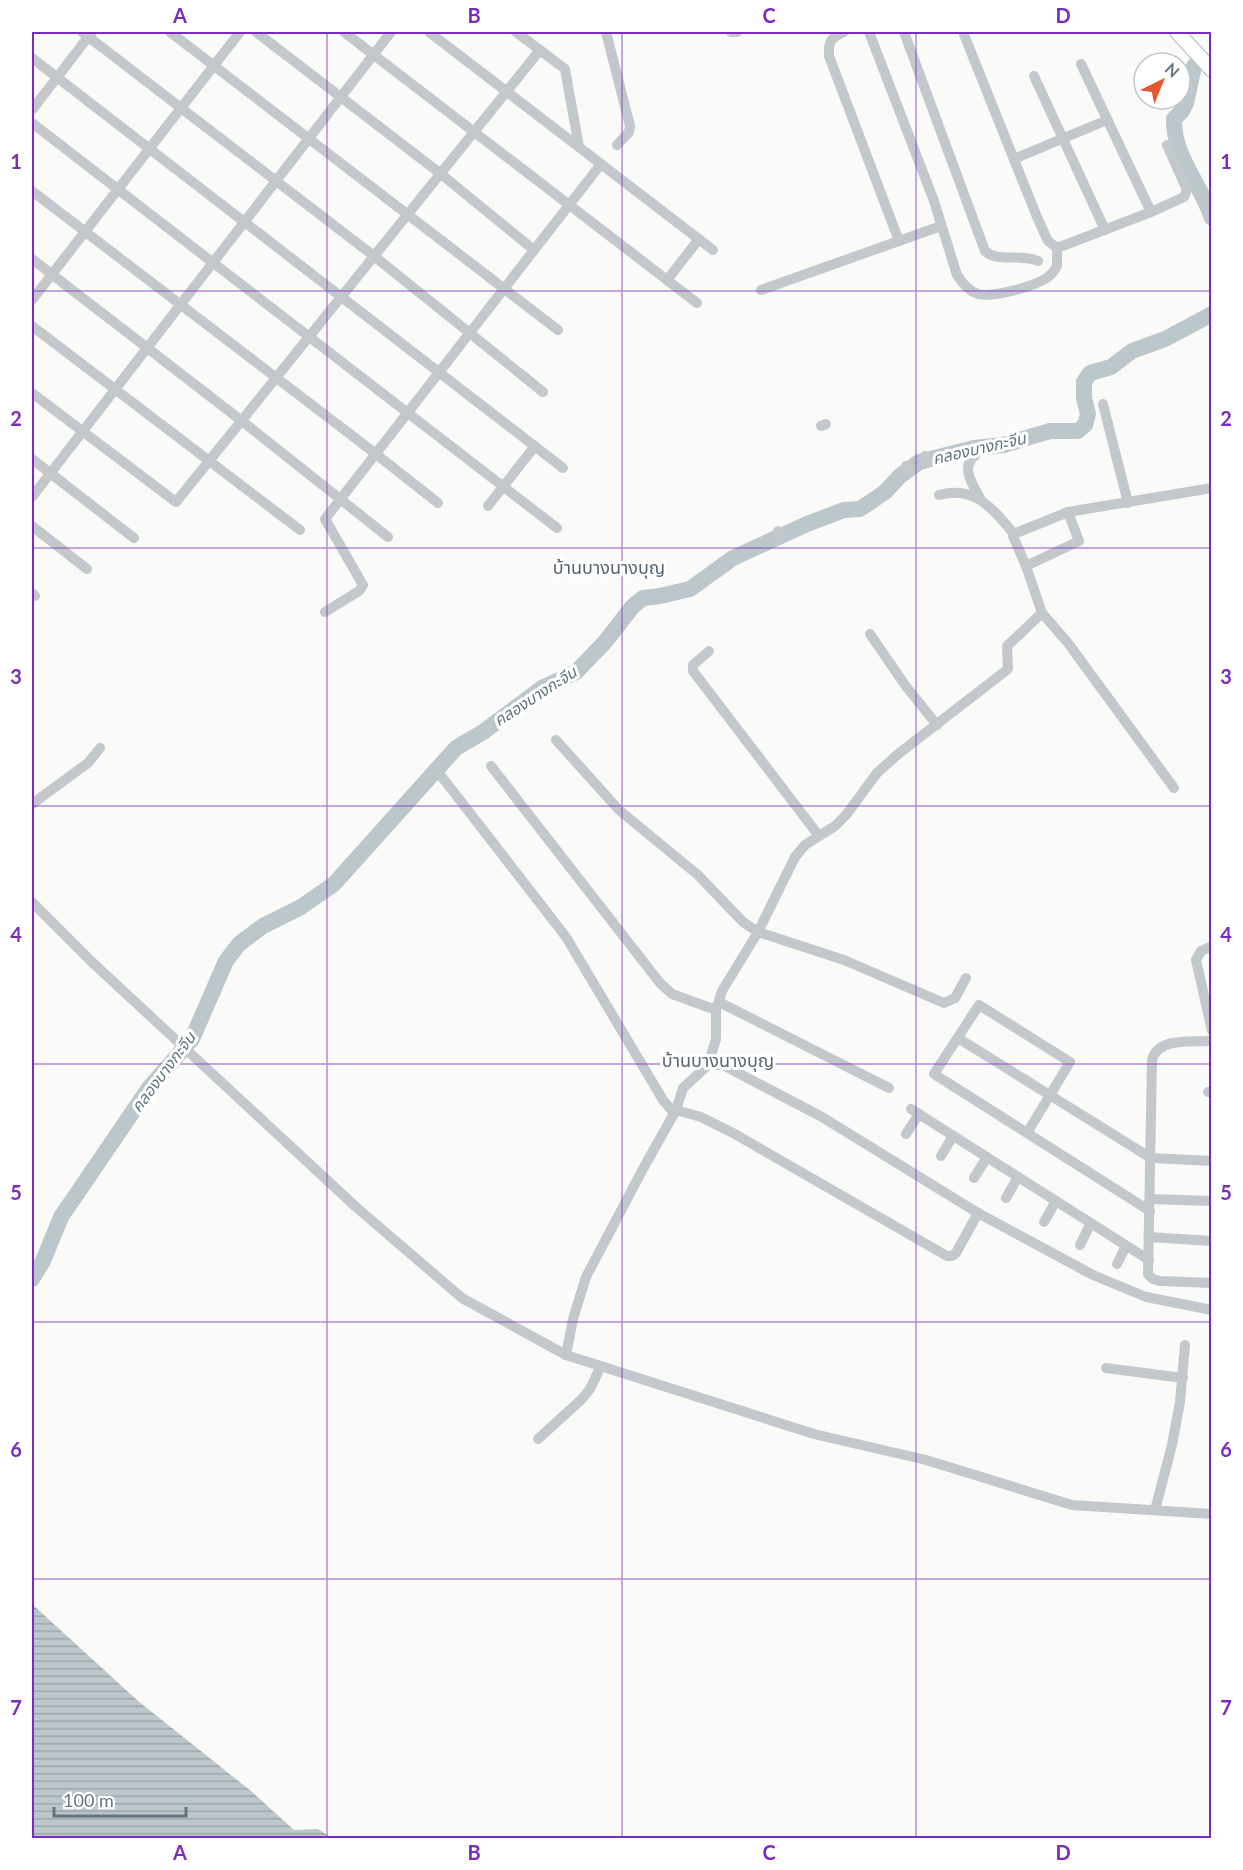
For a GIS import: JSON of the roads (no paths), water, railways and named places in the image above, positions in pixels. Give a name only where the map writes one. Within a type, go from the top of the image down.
[{"type":"main road","points":[[1177,32],[1212,70]]},
{"type":"street","points":[[170,32],[558,330]]},
{"type":"street","points":[[32,300],[240,32]]},
{"type":"street","points":[[256,32],[441,174],[534,250]]},
{"type":"street","points":[[344,32],[697,303]]},
{"type":"street","points":[[32,497],[391,32]]},
{"type":"street","points":[[429,32],[713,250]]},
{"type":"street","points":[[516,32],[565,69],[579,147]]},
{"type":"street","points":[[606,32],[630,126],[629,132],[617,145]]},
{"type":"street","points":[[731,32],[737,32]]},
{"type":"street","points":[[844,32],[835,35],[830,40],[828,56],[899,241]]},
{"type":"street","points":[[869,32],[934,201],[957,275],[963,284],[978,294],[1006,293],[1046,279],[1057,266],[1057,248]]},
{"type":"street","points":[[904,32],[985,251],[997,258],[1020,256],[1038,261]]},
{"type":"street","points":[[963,32],[1048,241],[1057,248]]},
{"type":"street","points":[[32,110],[88,33],[375,256],[543,392]]},
{"type":"street","points":[[32,393],[176,502],[540,50]]},
{"type":"street","points":[[32,58],[562,468]]},
{"type":"street","points":[[1081,64],[1151,212]]},
{"type":"street","points":[[1034,76],[1105,230]]},
{"type":"street","points":[[1014,159],[1107,120]]},
{"type":"street","points":[[32,123],[557,528]]},
{"type":"street","points":[[1057,248],[1184,197],[1187,192],[1167,145]]},
{"type":"street","points":[[325,612],[359,591],[363,585],[325,519],[601,164]]},
{"type":"street","points":[[32,192],[438,503]]},
{"type":"street","points":[[761,290],[941,226]]},
{"type":"street","points":[[667,280],[699,239]]},
{"type":"street","points":[[32,259],[242,420],[388,537]]},
{"type":"street","points":[[32,326],[300,530]]},
{"type":"street","points":[[1103,404],[1128,503]]},
{"type":"street","points":[[488,506],[535,446]]},
{"type":"street","points":[[975,456],[969,461],[967,468],[982,502]]},
{"type":"street","points":[[32,459],[134,538]]},
{"type":"street","points":[[1014,534],[1068,512],[1212,488]]},
{"type":"street","points":[[939,495],[962,492],[982,502],[998,514],[1014,534],[1042,613],[1068,643],[1174,788]]},
{"type":"street","points":[[1026,566],[1079,541],[1068,512]]},
{"type":"street","points":[[32,526],[87,569]]},
{"type":"street","points":[[566,1355],[573,1319],[586,1277],[675,1112],[683,1088],[708,1065],[716,1039],[717,1006],[723,991],[758,932],[795,857],[805,845],[819,837],[846,815],[877,773],[890,761],[1008,669],[1007,646],[1042,613]]},
{"type":"street","points":[[870,634],[905,685],[937,725]]},
{"type":"street","points":[[709,651],[693,665],[693,671],[819,837]]},
{"type":"street","points":[[556,740],[619,810],[698,875],[743,922],[758,932],[844,960],[944,1004],[955,998],[966,978]]},
{"type":"street","points":[[32,804],[88,763],[100,748]]},
{"type":"street","points":[[491,766],[660,983],[672,994],[717,1006],[889,1088]]},
{"type":"street","points":[[442,777],[566,937],[663,1100],[675,1112],[701,1117],[733,1133],[947,1256],[956,1253],[978,1213]]},
{"type":"street","points":[[32,902],[93,963],[356,1207],[462,1298],[566,1355],[814,1434],[945,1466],[1072,1505],[1212,1514]]},
{"type":"street","points":[[1212,946],[1201,951],[1196,960],[1208,1001],[1212,1031]]},
{"type":"street","points":[[1027,1133],[1071,1062],[979,1005],[934,1074],[1027,1133],[1150,1211]]},
{"type":"street","points":[[957,1038],[1151,1158],[1212,1161]]},
{"type":"street","points":[[1212,1041],[1170,1043],[1154,1052],[1148,1274],[1153,1280],[1212,1283]]},
{"type":"street","points":[[708,1065],[723,1065],[822,1117],[978,1213],[1093,1275],[1146,1297],[1212,1310]]},
{"type":"street","points":[[906,1134],[915,1111],[1149,1260]]},
{"type":"street","points":[[941,1156],[953,1136]]},
{"type":"street","points":[[974,1178],[987,1157]]},
{"type":"street","points":[[1005,1198],[1018,1177]]},
{"type":"street","points":[[1150,1199],[1212,1201]]},
{"type":"street","points":[[1044,1222],[1056,1201]]},
{"type":"street","points":[[1080,1245],[1091,1223]]},
{"type":"street","points":[[1149,1237],[1212,1240]]},
{"type":"street","points":[[1117,1264],[1126,1246]]},
{"type":"street","points":[[1155,1510],[1173,1445],[1183,1378],[1185,1345]]},
{"type":"street","points":[[538,1439],[582,1399],[590,1389],[601,1366]]},
{"type":"street","points":[[1106,1368],[1183,1378]]},
{"type":"waterway","name":"คลองบางกะจีน","points":[[1194,66],[1186,103],[1174,119],[1175,132],[1183,158],[1212,218]]},
{"type":"waterway","name":"คลองบางกะจีน","points":[[32,1279],[43,1261],[61,1217],[149,1088],[192,1039],[226,961],[239,944],[263,926],[301,907],[334,884],[456,748],[483,732],[542,688],[576,672],[605,642],[633,606],[643,598],[690,589],[733,558],[807,524],[844,510],[860,509],[885,492],[900,476],[919,462],[974,448],[1003,445],[1050,431],[1078,431],[1085,425],[1088,414],[1084,398],[1084,382],[1090,373],[1111,367],[1132,351],[1165,339],[1212,314]]},
{"type":"district","name":"บ้านบางนางบุญ","points":[[609,568]]},
{"type":"district","name":"บ้านบางนางบุญ","points":[[718,1061]]}]
